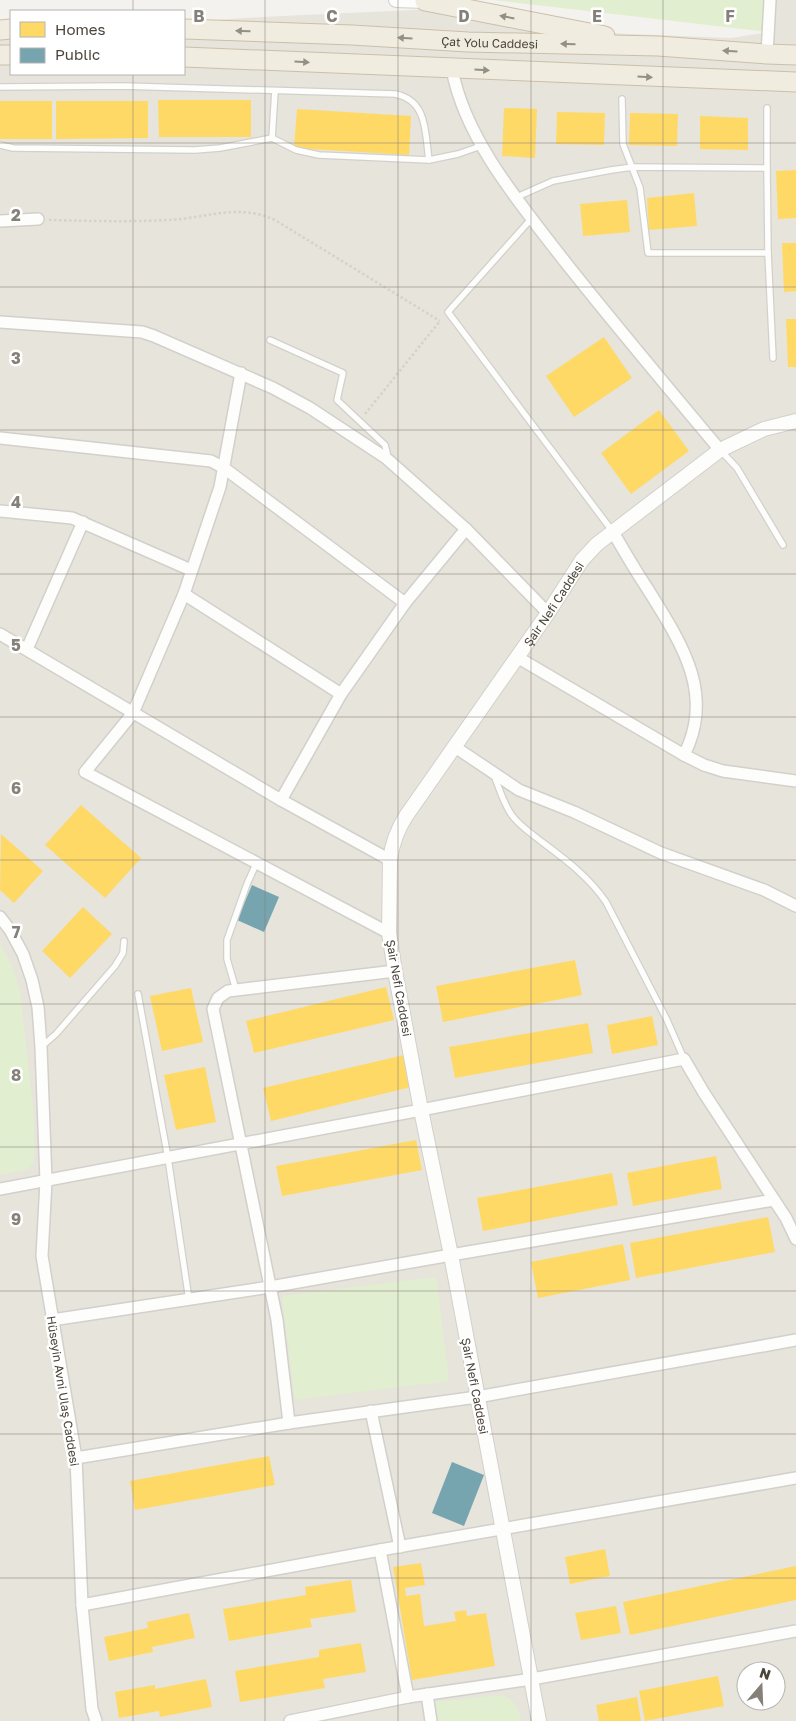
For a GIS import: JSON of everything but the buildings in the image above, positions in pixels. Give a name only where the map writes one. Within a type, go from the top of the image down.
[{"type":"highway","points":[[425,1],[658,46]]},
{"type":"highway","name":"Çat Yolu Caddesi","points":[[185,29],[352,35],[468,42],[658,46],[767,54],[796,54]]},
{"type":"highway","points":[[185,57],[796,82]]},
{"type":"street","points":[[396,0],[425,1]]},
{"type":"street","points":[[767,54],[770,0]]},
{"type":"street","points":[[452,69],[460,99],[470,124],[481,146],[516,197],[618,330],[720,450]]},
{"type":"street","points":[[0,221],[38,219]]},
{"type":"street","points":[[0,322],[142,332],[273,388],[310,408],[386,458],[466,529],[548,613]]},
{"type":"street","points":[[241,374],[220,487],[184,594],[133,713],[85,772],[389,933]]},
{"type":"street","name":"Şair Nefi Caddesi","points":[[539,1721],[395,970],[389,933],[390,860],[393,843],[400,825],[548,613],[582,560],[597,544],[720,450],[764,429],[796,421]]},
{"type":"street","points":[[0,438],[204,459],[217,464],[406,603]]},
{"type":"street","points":[[0,511],[63,516],[83,522],[191,570]]},
{"type":"street","points":[[27,649],[83,522]]},
{"type":"street","points":[[281,800],[341,694],[406,603],[466,529]]},
{"type":"street","points":[[613,532],[672,627],[692,671],[696,688],[697,710],[694,730],[684,755]]},
{"type":"street","points":[[184,594],[341,694]]},
{"type":"street","points":[[0,634],[281,800],[390,860]]},
{"type":"street","points":[[517,657],[704,765],[723,771],[796,781]]},
{"type":"street","points":[[455,747],[519,790],[574,812],[661,853],[764,890],[796,906]]},
{"type":"street","name":"Hüseyin Avni Ulaş Caddesi","points":[[0,917],[10,930],[23,954],[32,980],[38,1007],[46,1182],[42,1256],[76,1458],[82,1604],[92,1709],[96,1721]]},
{"type":"street","points":[[289,1423],[276,1320],[213,1009],[222,994],[236,990],[395,970]]},
{"type":"street","points":[[0,1189],[46,1182],[684,1059],[774,1200],[796,1239]]},
{"type":"street","points":[[52,1320],[270,1288],[774,1200]]},
{"type":"street","points":[[76,1458],[289,1423],[477,1397],[796,1340]]},
{"type":"street","points":[[371,1411],[400,1547]]},
{"type":"street","points":[[82,1604],[796,1478]]},
{"type":"street","points":[[380,1550],[408,1697]]},
{"type":"street","points":[[290,1721],[408,1697],[532,1679],[796,1631]]},
{"type":"street","points":[[426,1694],[431,1721]]},
{"type":"lane","points":[[0,87],[123,86],[395,94],[407,97],[422,112],[428,160]]},
{"type":"lane","points":[[272,138],[276,91]]},
{"type":"lane","points":[[622,99],[623,144],[634,167],[640,188],[648,253],[768,253]]},
{"type":"lane","points":[[768,108],[768,253],[773,358]]},
{"type":"lane","points":[[0,145],[13,148],[195,150],[220,148],[272,138],[296,150],[319,155],[428,160],[458,154],[481,146]]},
{"type":"lane","points":[[516,197],[553,181],[634,167],[767,168]]},
{"type":"lane","points":[[532,218],[448,312],[613,532]]},
{"type":"lane","points":[[270,340],[343,373],[337,400],[384,444],[387,454],[386,458]]},
{"type":"lane","points":[[720,450],[730,459],[743,477],[783,545]]},
{"type":"lane","points":[[494,775],[505,804],[512,816],[521,826],[579,871],[595,886],[606,902],[667,1020],[684,1059]]},
{"type":"lane","points":[[236,990],[227,959],[226,940],[257,862]]},
{"type":"lane","points":[[41,1046],[56,1034],[115,966],[123,953],[124,941]]},
{"type":"lane","points":[[138,994],[168,1158],[189,1300]]},
{"type":"path","points":[[38,219],[134,222],[172,220],[238,210],[262,214],[440,320]]},
{"type":"path","points":[[359,421],[448,312]]},
{"type":"shaded area","points":[[761,0],[796,0],[796,1721],[0,1721],[0,24],[10,24],[10,75],[185,75],[185,22],[478,7],[582,32],[731,38],[768,32]]},
{"type":"green space","points":[[493,0],[770,0],[769,32]]},
{"type":"green space","points":[[0,944],[12,966],[20,991],[34,1116],[34,1161],[28,1169],[0,1175]]},
{"type":"green space","points":[[436,1277],[449,1381],[295,1400],[282,1296]]},
{"type":"green space","points":[[502,1695],[510,1699],[515,1705],[521,1721],[438,1721],[435,1702]]}]
